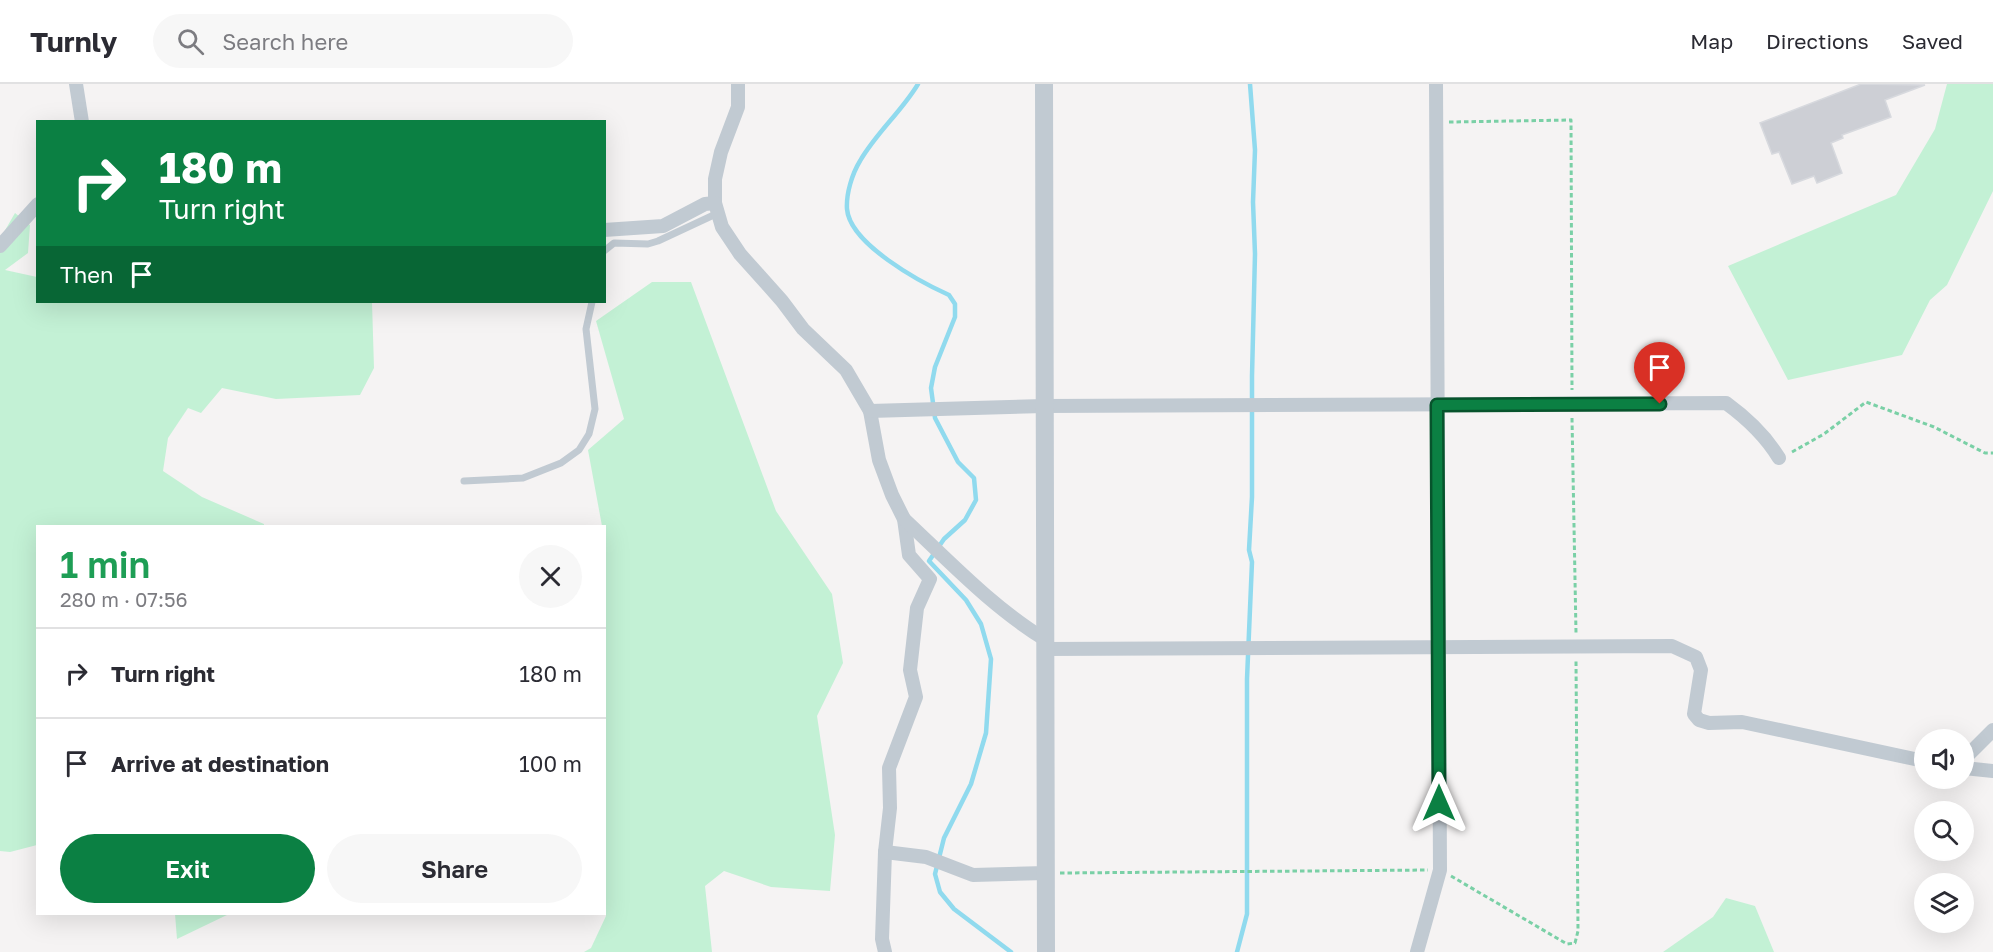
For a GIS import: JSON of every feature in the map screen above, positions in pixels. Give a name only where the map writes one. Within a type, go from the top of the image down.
[{"type":"street","points":[[75,84],[82,120]]},
{"type":"street","points":[[738,84],[738,107],[721,152],[715,178],[716,208],[722,227],[740,254],[782,301],[802,329],[846,370],[870,411],[879,460],[904,519],[909,555],[930,579],[917,608],[910,670],[916,697],[889,768],[890,808],[885,852],[882,939],[885,952]]},
{"type":"street","points":[[1044,84],[1046,952]]},
{"type":"street","points":[[1417,952],[1440,870],[1436,84]]},
{"type":"street","points":[[606,230],[663,226],[705,204],[716,208]]},
{"type":"street","points":[[0,246],[36,206]]},
{"type":"street","points":[[870,411],[1044,406],[1726,404],[1769,441],[1779,458]]},
{"type":"street","points":[[904,519],[993,601],[1046,644],[1438,648],[1672,646],[1696,657],[1701,670],[1694,714],[1700,720],[1708,723],[1742,722],[1914,759]]},
{"type":"street","points":[[1974,749],[1993,730]]},
{"type":"street","points":[[1974,769],[1993,771]]},
{"type":"street","points":[[885,852],[926,857],[974,875],[1046,873]]},
{"type":"lane","points":[[606,249],[614,243],[658,242],[716,208]]},
{"type":"lane","points":[[464,480],[523,478],[561,463],[579,450],[589,434],[595,409],[586,329],[592,303]]},
{"type":"path","points":[[1046,873],[1440,870],[1567,944],[1575,944],[1578,931],[1572,405],[1572,120],[1436,122]]},
{"type":"path","points":[[1779,458],[1824,434],[1866,402],[1934,427],[1985,453],[1993,453]]},
{"type":"green space","points":[[1947,84],[1993,84],[1993,191],[1947,285],[1930,300],[1902,355],[1788,380],[1728,266],[1896,195],[1935,129]]},
{"type":"green space","points":[[15,213],[30,225],[28,253],[5,270],[36,277],[36,303],[372,303],[374,368],[360,395],[276,399],[222,388],[201,413],[188,408],[168,438],[163,471],[202,497],[264,525],[36,525],[36,845],[10,852],[0,851],[0,239]]},
{"type":"green space","points":[[652,282],[691,282],[776,511],[832,594],[843,663],[817,716],[835,835],[830,891],[771,887],[724,871],[705,886],[712,952],[584,952],[591,948],[606,916],[606,525],[602,525],[588,450],[624,419],[596,321]]},
{"type":"green space","points":[[1726,898],[1755,906],[1774,952],[1663,952],[1713,917]]},
{"type":"green space","points":[[175,915],[227,915],[177,939]]},
{"type":"building","points":[[1861,84],[1925,85],[1885,100],[1891,117],[1842,135],[1843,138],[1831,143],[1842,173],[1817,183],[1814,176],[1792,184],[1779,152],[1772,154],[1760,123]]},
{"type":"waterway","points":[[918,84],[860,161],[850,184],[847,209],[851,222],[873,248],[921,281],[949,295],[955,304],[955,317],[935,367],[931,388],[935,418],[958,462],[974,478],[976,500],[965,520],[944,539],[929,561],[966,600],[981,624],[991,659],[986,733],[971,784],[944,838],[935,874],[940,892],[954,909],[1011,952]]},
{"type":"waterway","points":[[1237,952],[1247,914],[1247,679],[1252,562],[1249,550],[1252,497],[1255,254],[1253,202],[1255,150],[1250,84]]},
{"type":"route","points":[[1439,803],[1437,405],[1660,404]]}]
